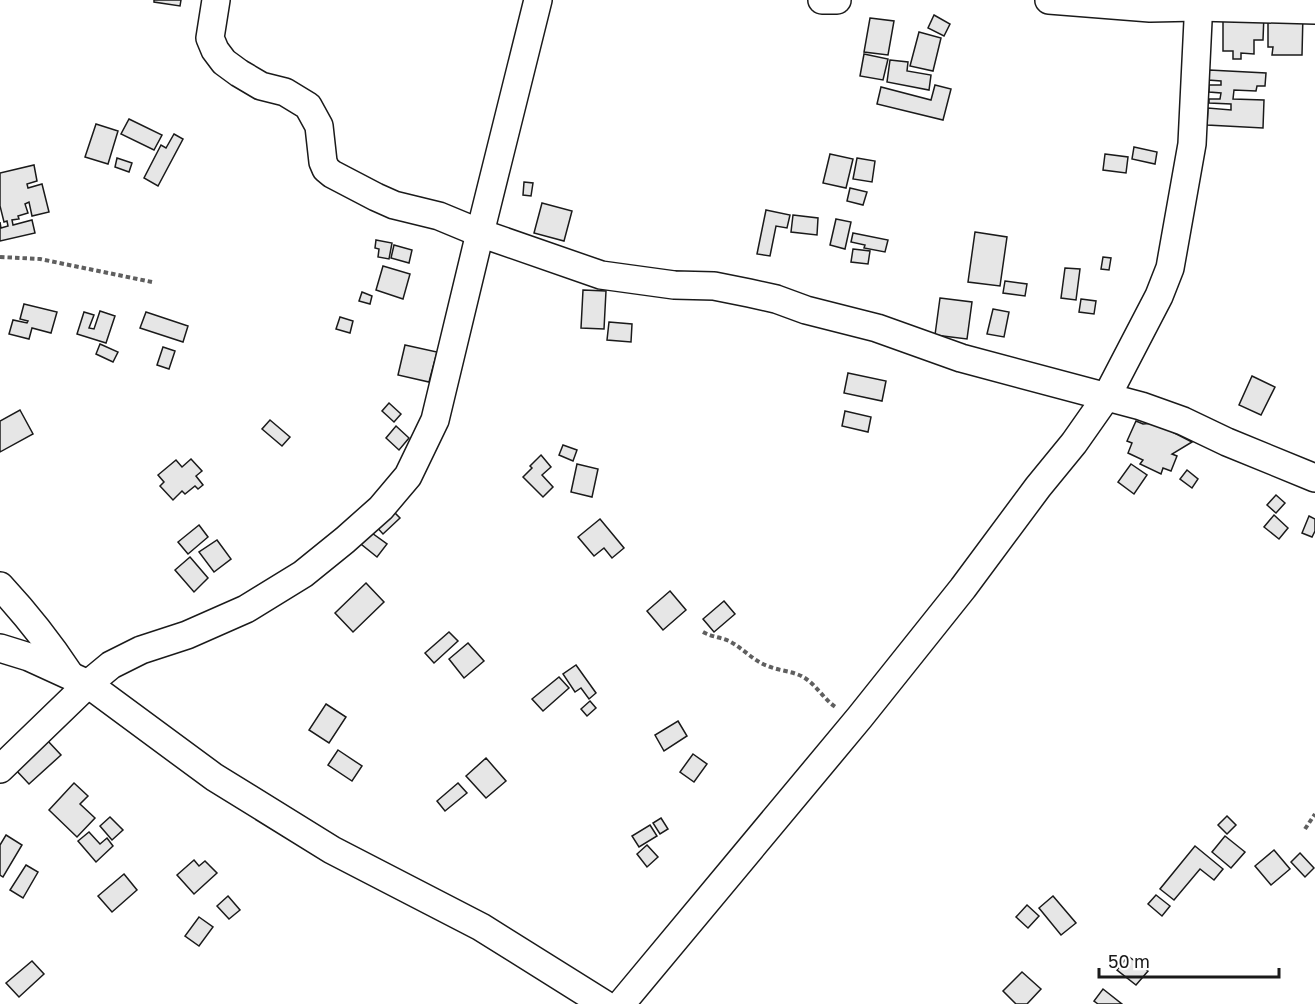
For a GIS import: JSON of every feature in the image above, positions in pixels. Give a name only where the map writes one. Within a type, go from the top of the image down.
[{"type":"street","points":[[216,0],[210,38],[214,50],[239,73],[261,86],[285,92],[308,106],[319,126],[323,162],[332,174],[394,205],[439,216],[480,233],[601,275],[674,285],[714,286],[767,297],[806,310],[878,328],[962,358],[1049,383],[1107,396],[1183,422],[1315,478]]},
{"type":"street","points":[[0,768],[79,680],[141,650],[187,635],[246,609],[303,574],[381,508],[408,476],[435,420],[538,0]]},
{"type":"street","points":[[822,0],[837,0]]},
{"type":"street","points":[[1049,0],[1150,8],[1198,4],[1315,10]]},
{"type":"street","points":[[621,1004],[860,717],[963,588],[1107,396],[1155,305],[1170,268],[1192,144],[1198,4]]},
{"type":"street","points":[[0,586],[79,680]]},
{"type":"street","points":[[0,648],[29,657],[79,680],[224,783],[332,850],[481,927],[604,1004]]},
{"type":"path","points":[[0,257],[39,259],[152,282]]},
{"type":"path","points":[[703,632],[729,641],[756,661],[767,666],[800,675],[808,680],[830,704],[860,717]]},
{"type":"path","points":[[1305,829],[1315,814]]},
{"type":"building","points":[[154,0],[181,0],[180,6],[154,2]]},
{"type":"building","points":[[1264,14],[1263,40],[1254,40],[1254,54],[1241,53],[1241,59],[1233,59],[1233,51],[1223,51],[1223,21]]},
{"type":"building","points":[[1303,14],[1302,55],[1272,55],[1273,47],[1268,47],[1268,19]]},
{"type":"building","points":[[934,15],[950,24],[944,36],[928,28]]},
{"type":"building","points":[[870,18],[894,21],[888,55],[864,52]]},
{"type":"building","points":[[919,32],[941,38],[933,71],[910,66]]},
{"type":"building","points":[[864,54],[888,59],[883,80],[860,76]]},
{"type":"building","points":[[890,60],[908,62],[907,71],[931,75],[929,90],[887,82]]},
{"type":"building","points":[[1209,70],[1266,73],[1265,86],[1257,86],[1256,91],[1234,90],[1233,99],[1264,100],[1263,128],[1207,125],[1208,108],[1231,110],[1231,104],[1209,103],[1209,99],[1220,99],[1221,93],[1209,92],[1209,85],[1221,85],[1221,81],[1208,80]]},
{"type":"building","points":[[935,85],[951,89],[943,120],[877,104],[881,87],[931,100]]},
{"type":"building","points":[[129,119],[162,135],[154,150],[121,134]]},
{"type":"building","points":[[96,124],[118,131],[108,164],[85,157]]},
{"type":"building","points":[[174,134],[183,139],[158,186],[144,178],[161,145],[166,148]]},
{"type":"building","points":[[1134,147],[1157,152],[1155,164],[1132,159]]},
{"type":"building","points":[[830,154],[853,159],[846,188],[823,183]]},
{"type":"building","points":[[1105,154],[1128,157],[1126,173],[1103,170]]},
{"type":"building","points":[[117,158],[132,163],[129,172],[115,167]]},
{"type":"building","points":[[857,158],[875,161],[872,182],[853,179]]},
{"type":"building","points":[[34,165],[37,181],[27,184],[28,188],[42,184],[49,212],[32,216],[29,202],[25,204],[28,213],[18,216],[19,219],[12,220],[13,225],[32,220],[35,233],[0,241],[0,222],[1,228],[8,226],[7,221],[4,222],[0,206],[0,173]]},
{"type":"building","points":[[524,182],[533,183],[531,196],[523,195]]},
{"type":"building","points":[[850,188],[867,192],[863,205],[847,201]]},
{"type":"building","points":[[542,203],[572,211],[564,241],[534,233]]},
{"type":"building","points":[[766,210],[790,215],[787,228],[776,226],[770,256],[757,254]]},
{"type":"building","points":[[793,215],[818,218],[817,235],[791,232]]},
{"type":"building","points":[[836,219],[851,222],[845,249],[830,245]]},
{"type":"building","points":[[975,232],[1007,237],[1000,286],[968,282]]},
{"type":"building","points":[[853,233],[888,240],[885,252],[864,248],[865,245],[851,242]]},
{"type":"building","points":[[376,240],[392,243],[389,259],[378,257],[379,249],[375,248]]},
{"type":"building","points":[[394,245],[412,250],[409,263],[391,258]]},
{"type":"building","points":[[853,249],[870,251],[868,264],[851,262]]},
{"type":"building","points":[[1103,257],[1111,258],[1109,270],[1101,269]]},
{"type":"building","points":[[383,266],[410,274],[403,299],[376,290]]},
{"type":"building","points":[[1065,268],[1080,269],[1076,300],[1061,298]]},
{"type":"building","points":[[1005,281],[1027,284],[1025,296],[1003,293]]},
{"type":"building","points":[[583,290],[606,291],[604,329],[581,328]]},
{"type":"building","points":[[362,292],[372,296],[370,304],[359,301]]},
{"type":"building","points":[[940,298],[972,302],[967,339],[935,335]]},
{"type":"building","points":[[1081,299],[1096,301],[1094,314],[1079,312]]},
{"type":"building","points":[[24,304],[57,312],[51,333],[32,328],[29,339],[9,334],[13,320],[27,323],[28,321],[20,319]]},
{"type":"building","points":[[993,309],[1009,312],[1004,337],[987,334]]},
{"type":"building","points":[[100,311],[115,316],[106,343],[77,334],[84,312],[94,315],[89,328],[94,329]]},
{"type":"building","points":[[146,312],[188,326],[183,342],[140,328]]},
{"type":"building","points":[[340,317],[353,321],[350,333],[336,329]]},
{"type":"building","points":[[609,322],[632,324],[631,342],[607,340]]},
{"type":"building","points":[[100,344],[118,352],[113,362],[96,354]]},
{"type":"building","points":[[405,345],[437,352],[429,382],[398,375]]},
{"type":"building","points":[[163,347],[175,351],[169,369],[157,365]]},
{"type":"building","points":[[848,373],[886,381],[882,401],[844,393]]},
{"type":"building","points":[[1252,376],[1275,387],[1261,415],[1239,405]]},
{"type":"building","points":[[389,403],[401,414],[394,422],[382,411]]},
{"type":"building","points":[[20,410],[33,434],[0,452],[0,421]]},
{"type":"building","points":[[845,411],[871,417],[868,432],[842,426]]},
{"type":"building","points":[[270,420],[290,437],[282,446],[262,429]]},
{"type":"building","points":[[1136,421],[1143,424],[1155,423],[1192,442],[1172,454],[1177,456],[1171,471],[1163,468],[1161,474],[1140,464],[1143,460],[1128,453],[1132,443],[1127,441]]},
{"type":"building","points":[[396,426],[409,438],[399,450],[386,438]]},
{"type":"building","points":[[563,445],[577,450],[573,461],[559,455]]},
{"type":"building","points":[[541,455],[551,467],[542,475],[553,487],[543,497],[523,477]]},
{"type":"building","points":[[191,459],[202,471],[196,476],[203,485],[198,489],[195,486],[185,494],[182,491],[173,500],[160,486],[164,482],[158,475],[176,460],[182,467]]},
{"type":"building","points":[[577,464],[598,469],[592,497],[571,492]]},
{"type":"building","points":[[1131,464],[1147,475],[1134,494],[1118,482]]},
{"type":"building","points":[[1187,470],[1198,479],[1192,488],[1180,479]]},
{"type":"building","points":[[1276,495],[1285,503],[1276,513],[1267,505]]},
{"type":"building","points":[[390,508],[400,518],[383,534],[374,524]]},
{"type":"building","points":[[1274,515],[1288,528],[1279,539],[1264,527]]},
{"type":"building","points":[[1309,516],[1315,519],[1315,531],[1312,537],[1302,533]]},
{"type":"building","points":[[600,519],[624,548],[612,558],[604,548],[594,556],[578,537]]},
{"type":"building","points":[[199,525],[208,537],[188,554],[178,542]]},
{"type":"building","points":[[365,528],[387,544],[377,557],[356,540]]},
{"type":"building","points":[[217,540],[231,559],[214,572],[199,552]]},
{"type":"building","points":[[190,557],[208,578],[194,592],[175,570]]},
{"type":"building","points":[[366,583],[384,602],[353,632],[335,613]]},
{"type":"building","points":[[670,591],[686,610],[663,630],[647,611]]},
{"type":"building","points":[[724,601],[735,614],[714,632],[703,619]]},
{"type":"building","points":[[449,632],[458,641],[434,663],[425,653]]},
{"type":"building","points":[[468,643],[484,661],[464,678],[449,659]]},
{"type":"building","points":[[576,665],[596,693],[589,699],[581,688],[575,692],[563,674]]},
{"type":"building","points":[[559,677],[569,688],[543,711],[532,699]]},
{"type":"building","points":[[590,701],[596,708],[587,716],[581,709]]},
{"type":"building","points":[[326,704],[346,717],[329,743],[309,730]]},
{"type":"building","points":[[678,721],[687,736],[664,751],[655,735]]},
{"type":"building","points":[[47,740],[61,755],[29,784],[15,769]]},
{"type":"building","points":[[338,750],[362,766],[352,781],[328,765]]},
{"type":"building","points":[[693,754],[707,764],[694,782],[680,772]]},
{"type":"building","points":[[486,758],[506,781],[486,798],[466,776]]},
{"type":"building","points":[[74,783],[88,796],[80,804],[95,818],[77,837],[49,810]]},
{"type":"building","points":[[458,783],[467,793],[445,811],[437,801]]},
{"type":"building","points":[[1227,816],[1236,825],[1227,834],[1218,825]]},
{"type":"building","points":[[110,817],[123,830],[112,840],[100,826]]},
{"type":"building","points":[[661,818],[668,829],[660,834],[653,823]]},
{"type":"building","points":[[650,825],[657,836],[639,847],[632,836]]},
{"type":"building","points":[[89,832],[100,844],[107,838],[113,846],[96,862],[78,841]]},
{"type":"building","points":[[6,835],[22,845],[3,877],[0,875],[0,845]]},
{"type":"building","points":[[1225,836],[1245,852],[1231,868],[1212,852]]},
{"type":"building","points":[[647,845],[658,857],[647,867],[637,854]]},
{"type":"building","points":[[1195,846],[1223,869],[1214,880],[1200,869],[1174,900],[1160,889]]},
{"type":"building","points":[[1274,850],[1290,869],[1271,885],[1255,866]]},
{"type":"building","points":[[1300,853],[1314,868],[1305,877],[1291,862]]},
{"type":"building","points":[[194,860],[199,866],[205,861],[217,873],[194,894],[177,875]]},
{"type":"building","points":[[26,865],[38,872],[23,898],[10,890]]},
{"type":"building","points":[[124,874],[137,890],[112,912],[98,896]]},
{"type":"building","points":[[1156,895],[1170,906],[1162,916],[1148,904]]},
{"type":"building","points":[[228,896],[240,910],[229,919],[217,906]]},
{"type":"building","points":[[1053,896],[1076,923],[1061,935],[1039,908]]},
{"type":"building","points":[[1027,905],[1039,916],[1028,928],[1016,917]]},
{"type":"building","points":[[199,917],[213,927],[199,946],[185,936]]},
{"type":"building","points":[[1128,956],[1148,971],[1136,985],[1117,970]]},
{"type":"building","points":[[32,961],[44,974],[19,997],[6,983]]},
{"type":"building","points":[[1022,972],[1041,989],[1027,1004],[1016,1004],[1003,991]]},
{"type":"building","points":[[1103,989],[1122,1004],[1098,1004],[1094,1001]]}]
